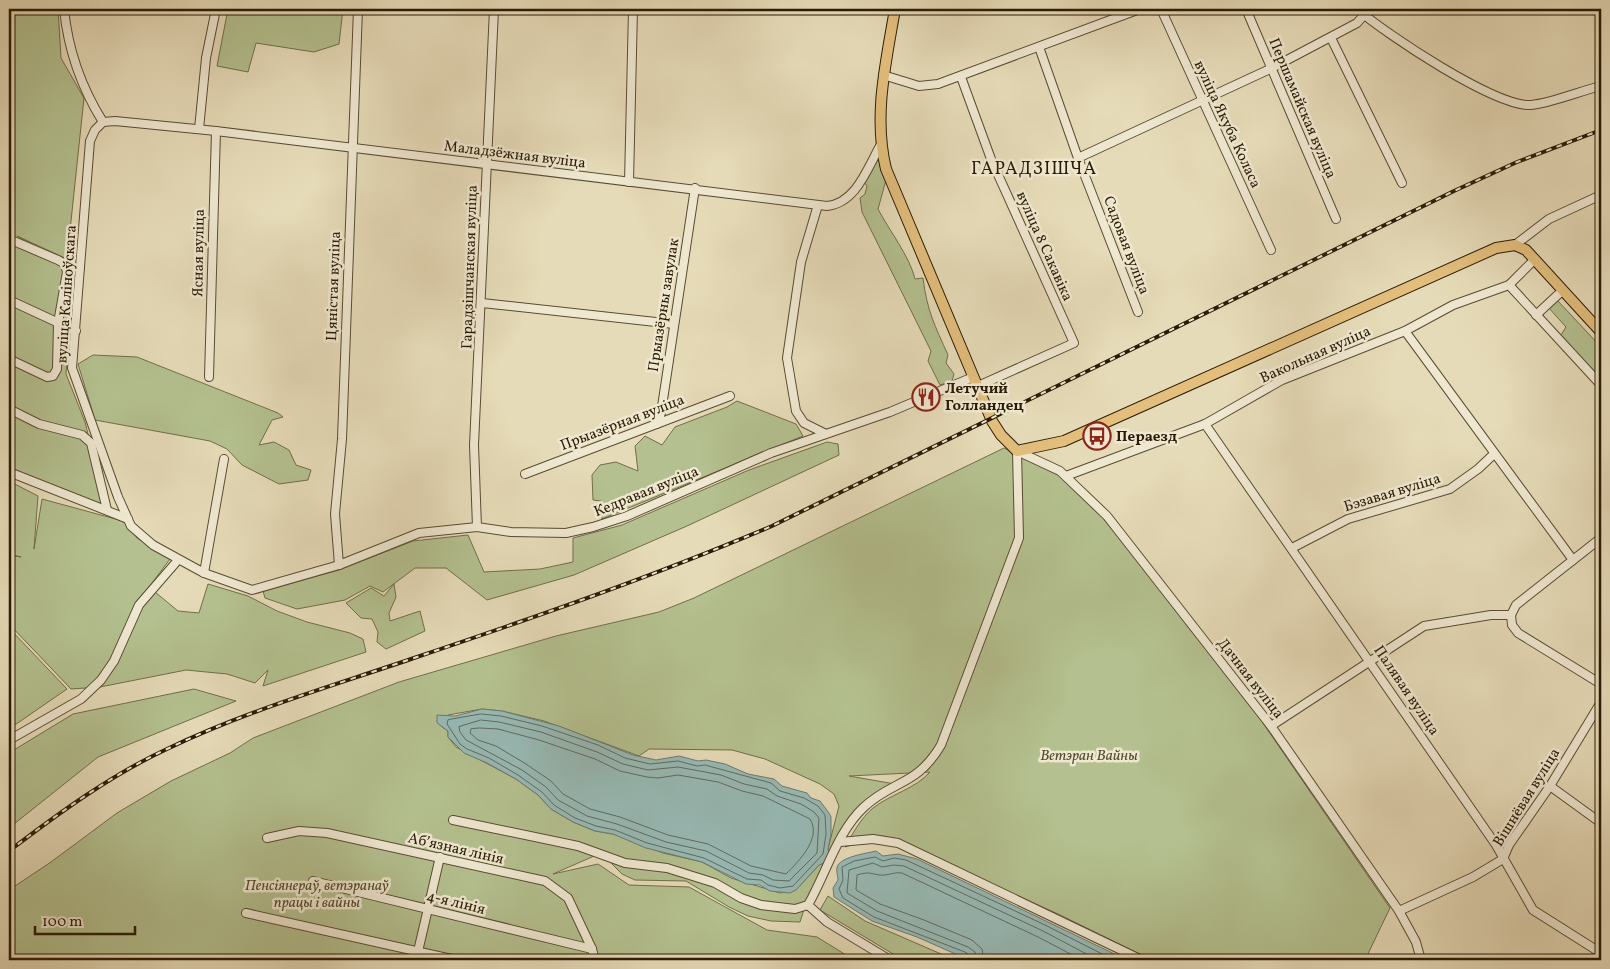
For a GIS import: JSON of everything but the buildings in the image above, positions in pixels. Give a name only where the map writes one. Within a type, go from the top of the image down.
[{"type":"main road","points":[[895,9],[883,75],[880,146],[886,169],[976,382],[1001,435],[1017,451],[1064,441],[1425,278],[1496,248],[1515,245],[1526,250],[1601,332]]},
{"type":"street","points":[[64,9],[66,28],[80,76],[90,101],[103,122]]},
{"type":"street","points":[[199,129],[206,58],[216,9]]},
{"type":"street","name":"Цяністая вуліца","points":[[339,565],[335,514],[342,439],[358,9]]},
{"type":"street","name":"Гарадзішчанская вуліца","points":[[477,527],[474,446],[494,9]]},
{"type":"street","points":[[629,182],[633,9]]},
{"type":"street","points":[[883,75],[919,86],[961,77],[1140,9]]},
{"type":"street","name":"вуліца Якуба Коласа","points":[[1161,9],[1272,250]]},
{"type":"street","name":"Першамайская вуліца","points":[[1246,9],[1270,69],[1336,218]]},
{"type":"street","points":[[1357,9],[1492,96],[1532,105],[1601,86]]},
{"type":"street","points":[[1078,158],[1270,69],[1331,38],[1357,23],[1364,15]]},
{"type":"street","points":[[1331,38],[1402,184]]},
{"type":"street","name":"Садовая вуліца","points":[[1039,47],[1078,158],[1138,312]]},
{"type":"street","name":"вуліца 8 Сакавіка","points":[[961,77],[991,159],[1074,343]]},
{"type":"street","name":"Маладзёжная вуліца","points":[[103,122],[115,121],[216,130],[629,182],[695,188],[818,205],[836,205],[846,200],[854,191],[880,146]]},
{"type":"street","name":"вуліца Каліноўскага","points":[[103,122],[95,130],[90,141],[72,368],[128,519],[143,537],[178,560],[204,573]]},
{"type":"street","name":"Ясная вуліца","points":[[209,376],[216,130]]},
{"type":"street","name":"Прыазёрны завулак","points":[[657,424],[661,413],[695,188]]},
{"type":"street","points":[[1515,245],[1549,219],[1601,195]]},
{"type":"street","points":[[818,205],[801,262],[787,358],[796,411],[804,423],[824,433]]},
{"type":"street","points":[[9,239],[65,264],[67,272],[58,323],[57,369],[53,376],[47,377],[9,359]]},
{"type":"street","points":[[1535,259],[1509,285],[1601,385]]},
{"type":"street","name":"Вакольная вуліца","points":[[1066,476],[1205,424],[1282,380],[1405,330],[1453,305],[1509,285]]},
{"type":"street","points":[[1536,316],[1563,290]]},
{"type":"street","points":[[9,300],[76,331]]},
{"type":"street","points":[[482,303],[674,324]]},
{"type":"street","points":[[1405,330],[1573,560]]},
{"type":"street","name":"Кедравая вуліца","points":[[204,573],[252,590],[339,565],[418,534],[477,527],[511,532],[566,534],[593,528],[627,516],[771,453],[824,433],[976,382],[1074,343]]},
{"type":"street","name":"Прыазёрная вуліца","points":[[525,474],[730,396]]},
{"type":"street","points":[[9,409],[39,424],[82,435],[91,443],[107,510]]},
{"type":"street","name":"Палявая вуліца","points":[[1205,424],[1496,845],[1533,910],[1601,953]]},
{"type":"street","points":[[453,820],[578,846],[625,863],[667,868],[698,876],[761,905],[795,909],[808,905],[840,842],[851,823],[864,807],[882,794],[915,776],[935,756],[941,745],[1019,538],[1017,451]]},
{"type":"street","name":"Дачная вуліца","points":[[1017,451],[1041,460],[1066,476],[1107,516],[1270,726],[1399,911],[1416,942],[1421,960]]},
{"type":"street","name":"Бэзавая вуліца","points":[[1292,548],[1348,519],[1450,489],[1478,469],[1494,454]]},
{"type":"street","points":[[204,573],[224,459]]},
{"type":"street","points":[[9,472],[128,519]]},
{"type":"street","points":[[1601,538],[1516,605],[1511,615],[1512,625],[1518,633],[1601,684]]},
{"type":"street","points":[[9,740],[81,699],[101,680],[114,661],[139,605],[178,560]]},
{"type":"street","points":[[1270,726],[1424,626],[1491,615],[1511,615]]},
{"type":"street","name":"Вішнёвая вуліца","points":[[1399,911],[1473,877],[1503,859],[1509,845],[1550,786],[1601,702]]},
{"type":"street","points":[[1550,786],[1601,823]]},
{"type":"street","name":"Абʼязная лінія","points":[[267,838],[298,831],[327,833],[544,881],[568,898],[592,949],[595,960]]},
{"type":"street","points":[[840,842],[873,839],[887,840],[916,850],[1142,960]]},
{"type":"street","points":[[416,960],[440,857]]},
{"type":"street","name":"4-я лінія","points":[[313,881],[592,949]]},
{"type":"street","points":[[808,905],[827,922],[890,960]]},
{"type":"street","points":[[246,913],[456,960]]},
{"type":"green space","points":[[9,9],[58,9],[61,58],[84,98],[67,259],[17,236],[72,265],[66,374],[85,422],[107,510],[9,471]]},
{"type":"green space","points":[[228,9],[343,9],[339,44],[314,52],[256,43],[248,72],[217,66]]},
{"type":"green space","points":[[878,158],[886,180],[878,209],[904,253],[915,279],[923,278],[929,309],[948,355],[946,363],[954,374],[952,381],[940,385],[928,361],[931,351],[862,212],[860,198],[865,194],[867,186],[864,182]]},
{"type":"green space","points":[[1557,300],[1601,347],[1601,382],[1561,335],[1566,327],[1548,307]]},
{"type":"green space","points":[[93,355],[137,357],[278,413],[283,417],[272,420],[259,445],[274,442],[289,450],[296,465],[311,470],[308,480],[279,484],[242,465],[227,449],[210,441],[95,420],[78,364]]},
{"type":"green space","points":[[737,401],[796,424],[803,436],[602,519],[601,501],[593,500],[592,475],[600,465],[616,462],[638,471],[635,446],[645,436],[662,445],[675,427],[727,407]]},
{"type":"green space","points":[[827,442],[838,444],[839,455],[687,526],[574,575],[487,600],[446,568],[415,568],[383,592],[370,586],[345,600],[297,609],[265,598],[263,591],[339,570],[413,541],[468,535],[484,572],[540,569],[573,562],[573,538],[622,525],[749,470]]},
{"type":"green space","points":[[1004,448],[1062,477],[1097,510],[1245,697],[1390,908],[1365,960],[1152,960],[1058,914],[897,842],[858,843],[845,847],[861,821],[873,808],[917,783],[930,772],[849,776],[895,784],[871,798],[856,812],[829,853],[828,849],[839,806],[834,794],[820,784],[765,759],[732,750],[649,749],[639,756],[544,721],[502,711],[482,709],[448,715],[442,727],[448,731],[448,737],[456,747],[516,779],[538,795],[551,809],[573,822],[595,831],[613,834],[663,853],[702,862],[731,878],[780,893],[796,890],[819,865],[824,863],[808,897],[800,922],[771,921],[748,916],[729,907],[686,881],[635,880],[622,874],[601,853],[553,874],[598,864],[629,885],[689,887],[767,930],[817,937],[854,960],[9,960],[9,890],[51,862],[117,813],[171,781],[230,753],[253,738],[399,682],[556,636],[659,612],[694,598]]},
{"type":"green space","points":[[9,481],[38,496],[34,549],[42,499],[123,521],[137,538],[170,559],[149,587],[178,611],[199,613],[208,584],[248,596],[277,611],[307,622],[350,633],[363,639],[366,652],[263,686],[268,670],[255,683],[227,674],[186,670],[100,687],[71,689],[9,624],[9,555],[21,557],[9,554]]},
{"type":"green space","points":[[394,584],[396,597],[389,613],[390,621],[420,611],[425,631],[386,649],[377,642],[378,632],[372,619],[361,618],[346,603],[371,588],[384,596]]},
{"type":"green space","points":[[9,628],[67,689],[9,729]]},
{"type":"green space","points":[[194,689],[236,701],[98,757],[9,828],[9,753],[73,714]]},
{"type":"green space","points":[[828,896],[865,921],[955,960],[903,960],[820,910]]},
{"type":"water","points":[[482,709],[502,711],[559,726],[633,755],[656,760],[679,756],[698,761],[706,760],[725,764],[748,774],[774,779],[782,786],[807,793],[811,798],[820,801],[829,813],[831,817],[831,834],[829,853],[824,863],[819,865],[796,890],[790,893],[770,891],[760,885],[746,884],[702,862],[646,848],[613,834],[595,831],[573,822],[551,809],[538,795],[516,779],[464,753],[448,737],[448,731],[437,723],[437,715],[455,716]]},
{"type":"water","points":[[876,851],[883,856],[898,854],[917,859],[1127,960],[969,960],[917,937],[872,921],[834,897],[833,888],[838,880],[837,869],[842,861],[860,854]]},
{"type":"railway","points":[[9,851],[66,809],[106,783],[146,759],[197,735],[288,700],[457,644],[593,596],[772,526],[1454,191],[1517,162],[1601,130]]},
{"type":"place","name":"Летучий Голландец","points":[[926,397]]},
{"type":"place","name":"Пераезд","points":[[1097,436]]},
{"type":"district","name":"ГАРАДЗІШЧА","points":[[1034,168]]},
{"type":"park label","name":"Ветэран Вайны","points":[[1089,755]]},
{"type":"park label","name":"Пенсіянераў, ветэранаў працы і вайны","points":[[317,894]]}]
